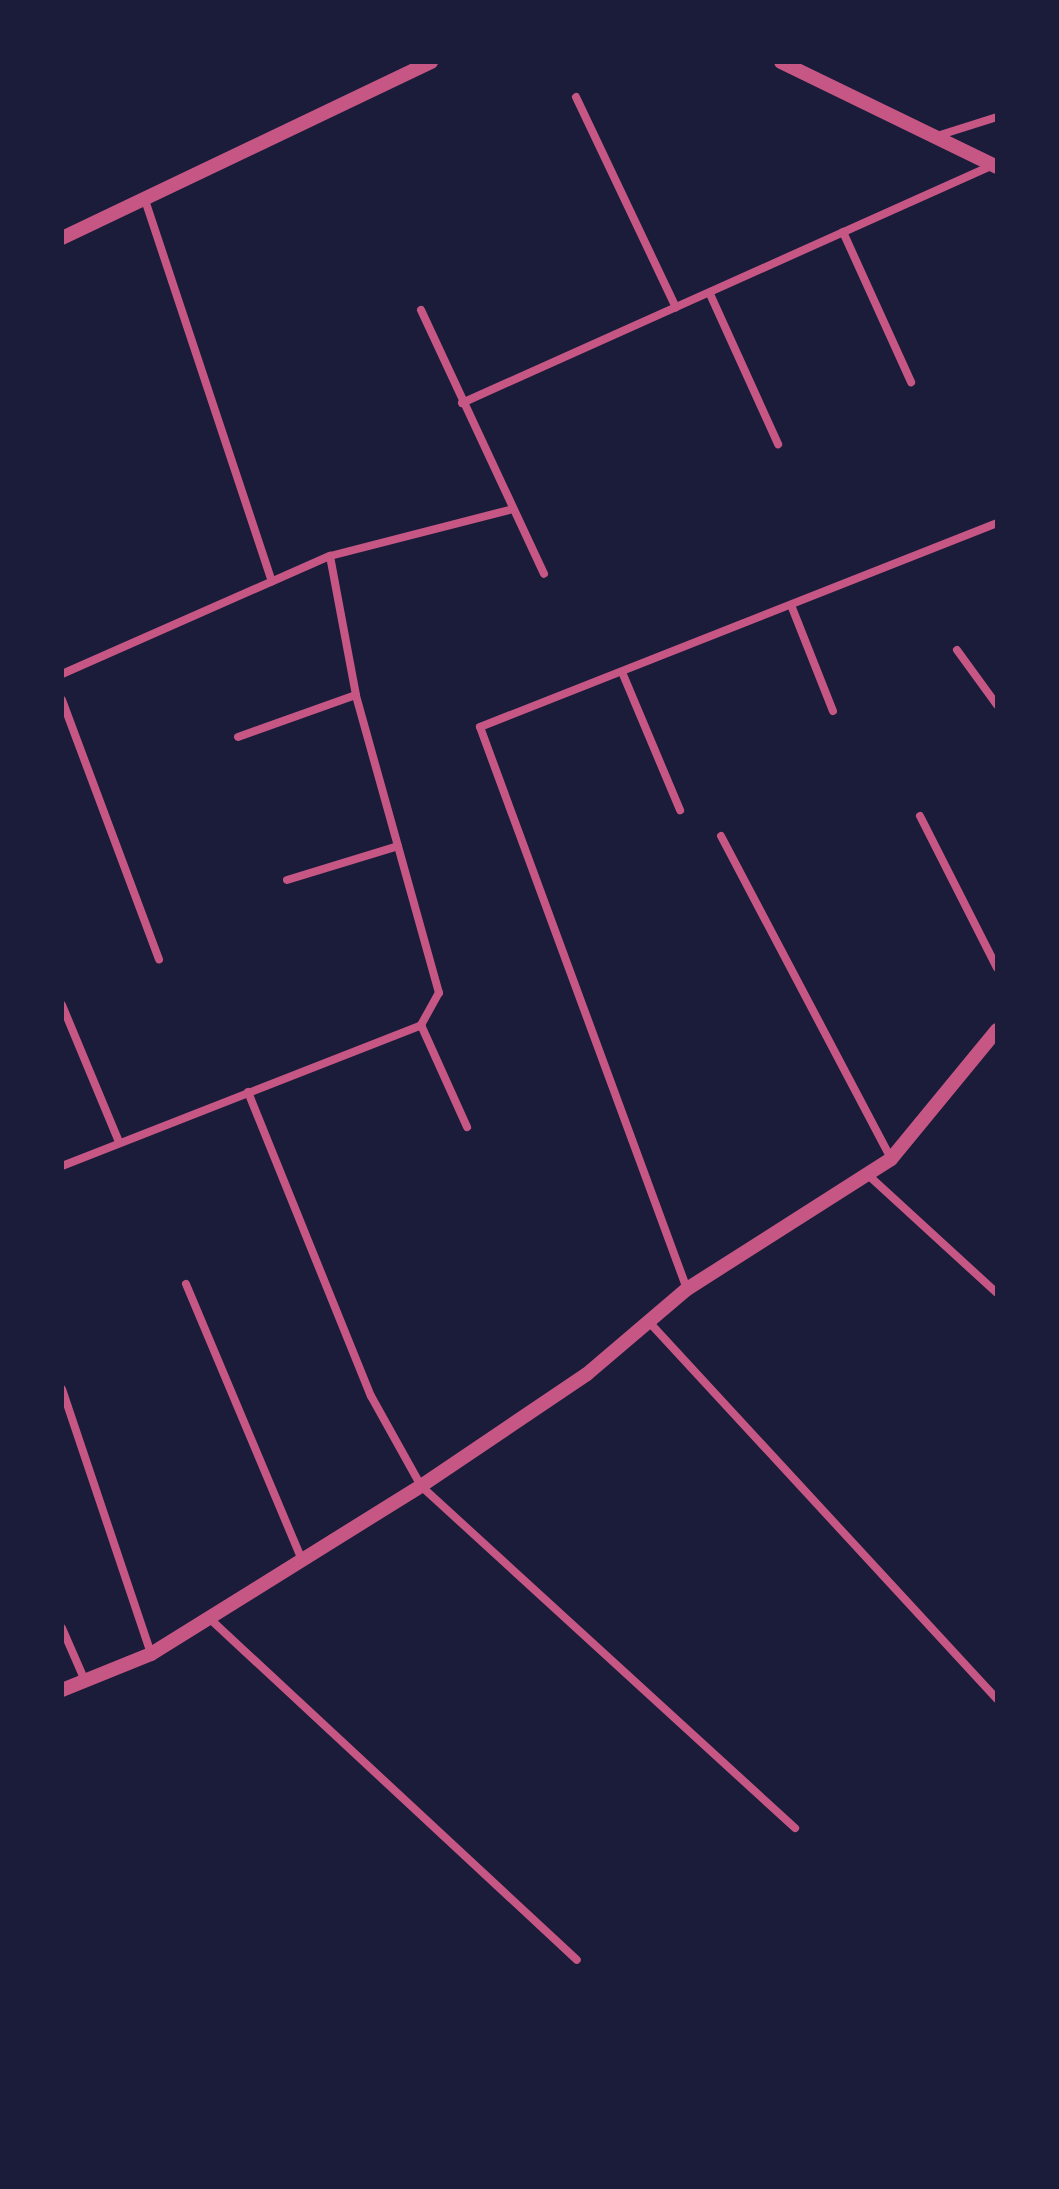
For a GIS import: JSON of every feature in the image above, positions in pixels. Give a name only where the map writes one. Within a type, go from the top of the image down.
[{"type":"street","points":[[62,238],[431,62]]},
{"type":"street","points":[[781,62],[995,166]]},
{"type":"street","points":[[576,97],[676,308]]},
{"type":"street","points":[[934,137],[997,117]]},
{"type":"street","points":[[462,403],[995,166]]},
{"type":"street","points":[[145,200],[272,581]]},
{"type":"street","points":[[843,232],[911,382]]},
{"type":"street","points":[[710,294],[778,444]]},
{"type":"street","points":[[421,310],[544,574]]},
{"type":"street","points":[[62,674],[330,556],[513,509]]},
{"type":"street","points":[[687,1289],[480,727],[997,523]]},
{"type":"street","points":[[62,1166],[421,1025],[439,993],[356,695],[330,556]]},
{"type":"street","points":[[791,605],[833,711]]},
{"type":"street","points":[[957,650],[997,705]]},
{"type":"street","points":[[622,672],[680,810]]},
{"type":"street","points":[[238,737],[356,695]]},
{"type":"street","points":[[62,700],[159,959]]},
{"type":"street","points":[[920,816],[997,968]]},
{"type":"street","points":[[721,836],[891,1159]]},
{"type":"street","points":[[287,880],[398,846]]},
{"type":"street","points":[[62,1005],[119,1142]]},
{"type":"street","points":[[421,1025],[467,1127]]},
{"type":"street","points":[[62,1690],[151,1654],[421,1486],[587,1374],[687,1289],[891,1159],[997,1030]]},
{"type":"street","points":[[248,1092],[371,1396],[421,1486],[795,1828]]},
{"type":"street","points":[[867,1174],[997,1293]]},
{"type":"street","points":[[186,1284],[302,1560]]},
{"type":"street","points":[[649,1322],[997,1699]]},
{"type":"street","points":[[62,1389],[151,1654]]},
{"type":"street","points":[[209,1618],[577,1960]]},
{"type":"street","points":[[62,1628],[85,1681]]}]
